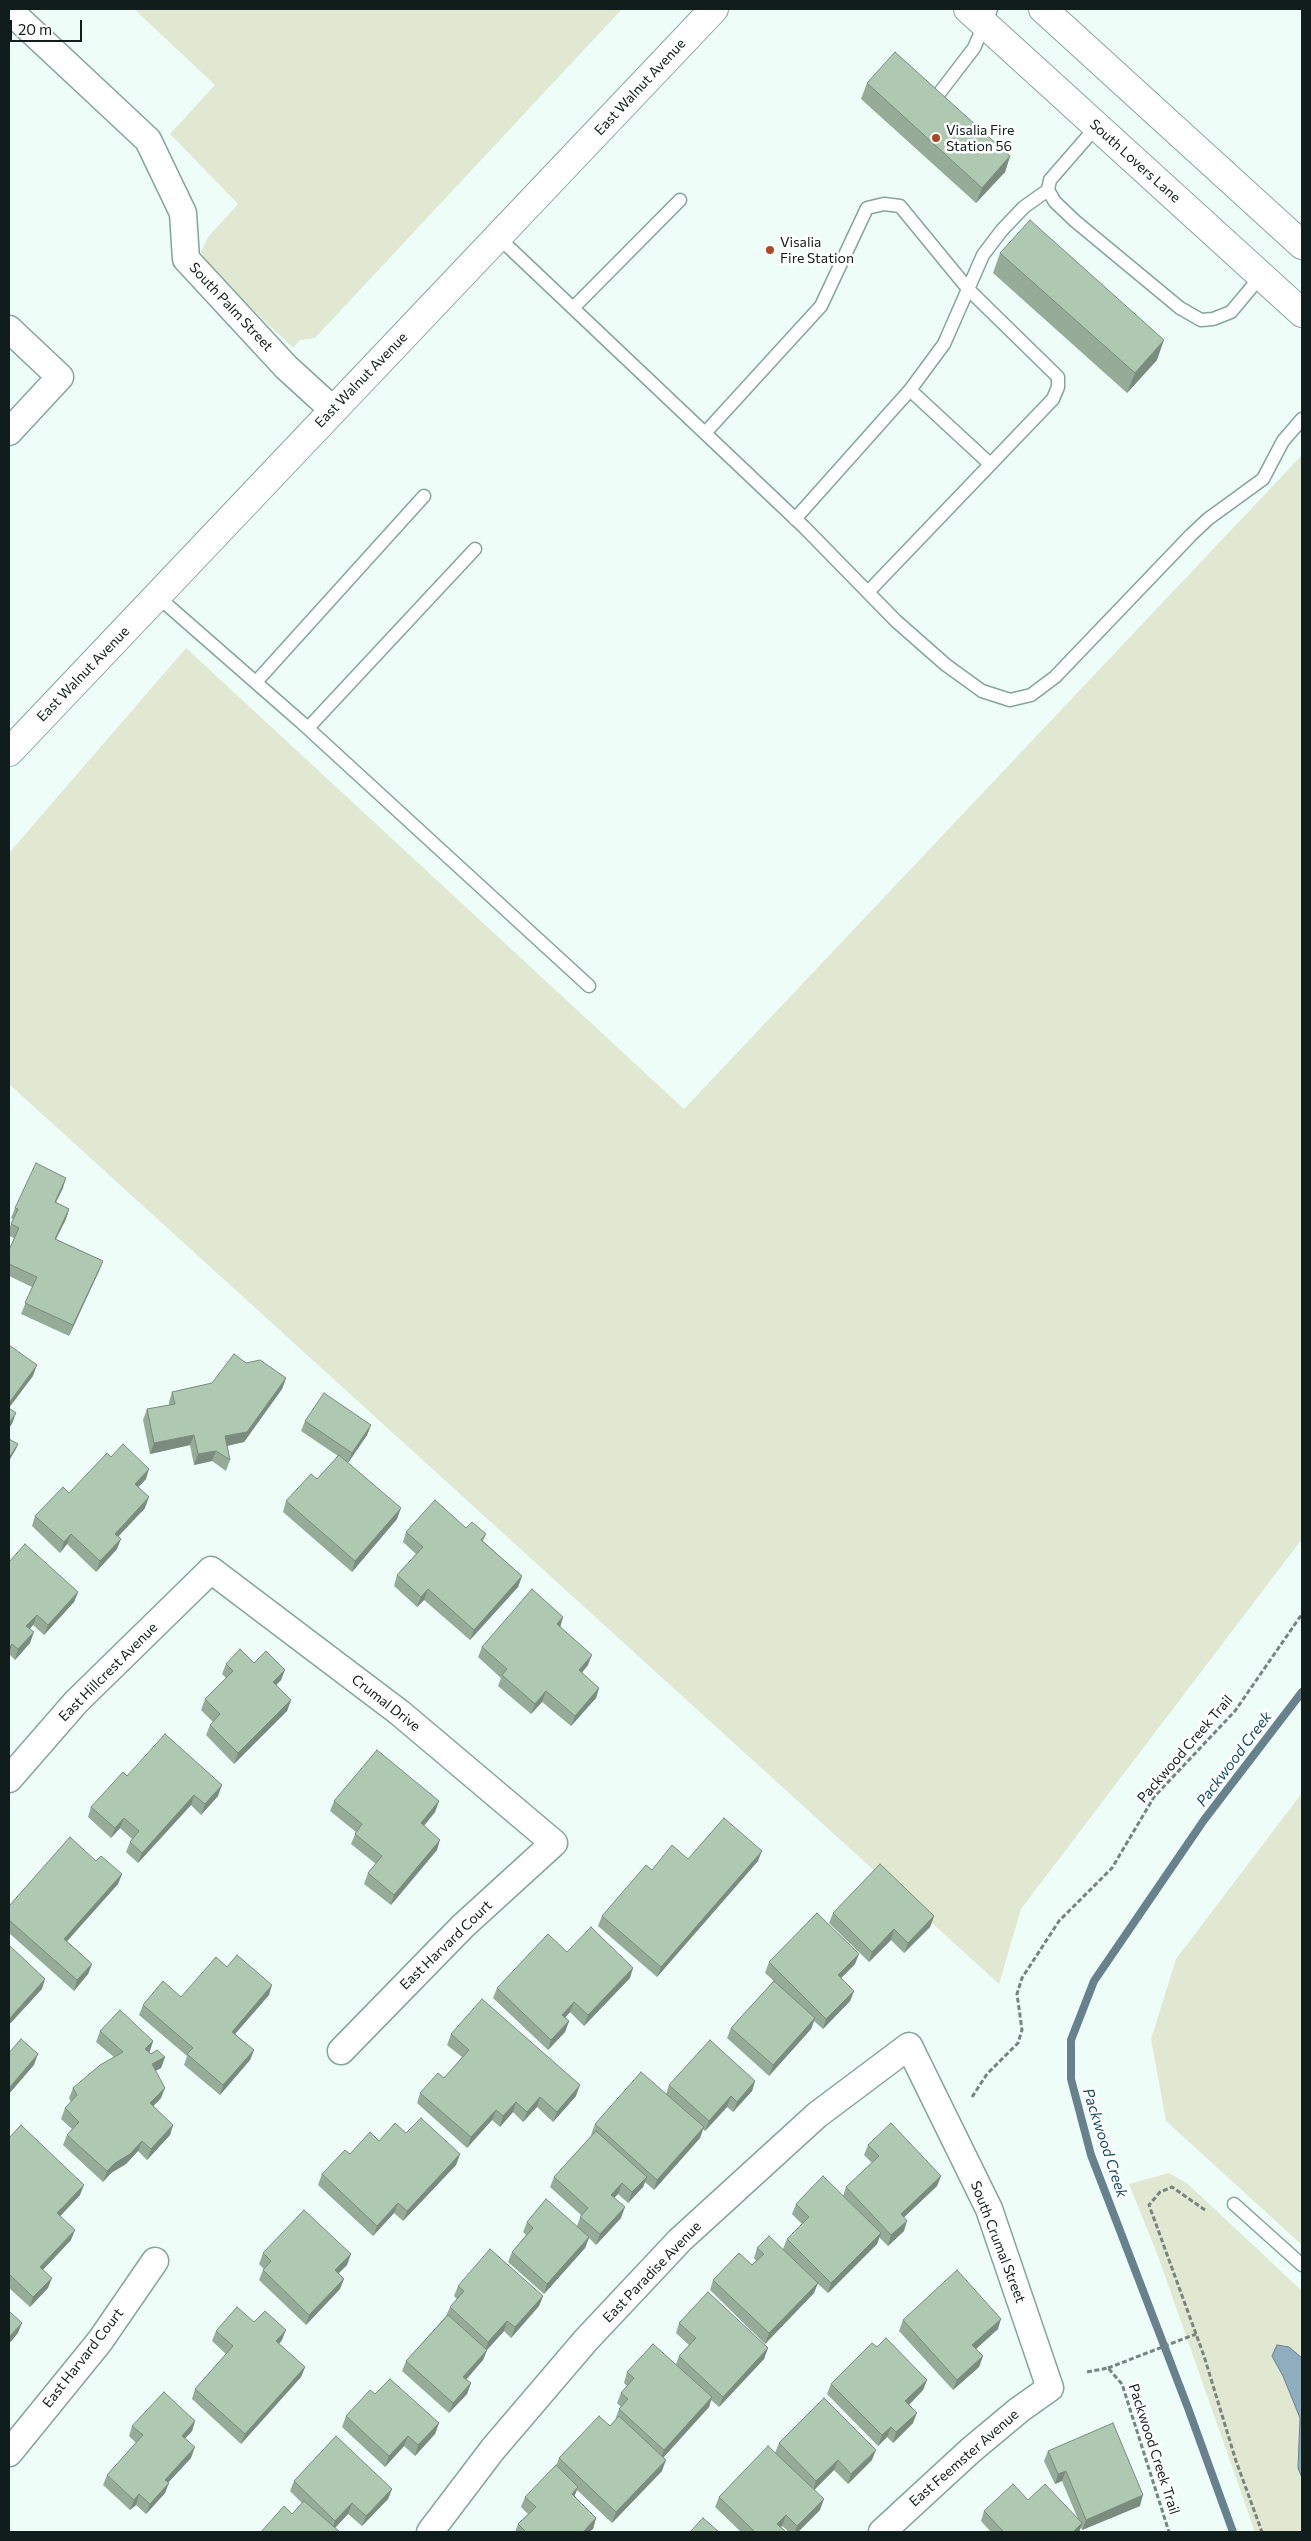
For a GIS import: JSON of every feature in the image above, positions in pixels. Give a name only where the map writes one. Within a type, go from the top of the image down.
[{"type":"main road","name":"East Walnut Avenue","points":[[9,752],[332,409],[714,9]]},
{"type":"main road","points":[[1043,9],[1302,245]]},
{"type":"main road","name":"South Lovers Lane","points":[[981,14],[1097,126],[1302,313]]},
{"type":"street","name":"South Palm Street","points":[[9,10],[148,140],[183,213],[186,259],[286,368],[332,409]]},
{"type":"street","points":[[9,329],[60,377],[9,432]]},
{"type":"street","name":"East Hillcrest Avenue","points":[[9,1779],[76,1702],[211,1570]]},
{"type":"street","name":"Crumal Drive","points":[[211,1570],[400,1713],[554,1843]]},
{"type":"street","name":"East Harvard Court","points":[[340,2050],[463,1926],[554,1843]]},
{"type":"street","name":"South Crumal Street","points":[[909,2046],[989,2209],[1050,2388]]},
{"type":"street","name":"East Paradise Avenue","points":[[430,2532],[493,2449],[586,2340],[680,2240],[817,2115],[909,2046]]},
{"type":"street","name":"East Harvard Court","points":[[9,2453],[100,2341],[155,2261]]},
{"type":"street","name":"East Feemster Avenue","points":[[882,2532],[971,2450],[1019,2410],[1050,2388]]},
{"type":"lane","points":[[930,104],[974,48],[981,14]]},
{"type":"lane","points":[[795,519],[910,390],[944,344],[983,255],[1002,230],[1024,207],[1048,190],[1050,180],[1062,164],[1097,126]]},
{"type":"lane","points":[[1048,190],[1056,202],[1075,221],[1180,308],[1201,320],[1213,319],[1231,312],[1261,276]]},
{"type":"lane","points":[[573,308],[680,200]]},
{"type":"lane","points":[[704,433],[821,306],[867,208],[884,204],[900,206],[969,290],[1058,378],[1058,387],[1053,399],[868,592]]},
{"type":"lane","points":[[498,236],[795,519],[896,621],[946,665],[982,691],[1010,700],[1031,695],[1055,677],[1191,535],[1208,519],[1263,479],[1283,440],[1302,420]]},
{"type":"lane","points":[[910,390],[990,464]]},
{"type":"lane","points":[[256,682],[424,496]]},
{"type":"lane","points":[[308,728],[476,549]]},
{"type":"lane","points":[[157,596],[308,728],[590,986]]},
{"type":"lane","points":[[1234,2204],[1302,2265]]},
{"type":"path","name":"Packwood Creek Trail","points":[[972,2097],[987,2074],[1018,2043],[1022,2030],[1018,1994],[1022,1978],[1059,1922],[1112,1868],[1154,1797],[1235,1712],[1302,1614]]},
{"type":"path","points":[[1205,2210],[1172,2187],[1160,2192],[1149,2205],[1196,2334],[1236,2461],[1262,2532]]},
{"type":"path","points":[[1087,2372],[1108,2368],[1196,2334]]},
{"type":"path","name":"Packwood Creek Trail","points":[[1108,2368],[1122,2384],[1169,2532]]},
{"type":"green space","points":[[134,9],[622,9],[315,338],[300,340],[293,348],[206,265],[201,252],[208,237],[238,204],[170,134],[215,85]]},
{"type":"green space","points":[[1302,455],[1302,1539],[1021,1909],[999,1984],[9,1084],[9,853],[186,648],[684,1109]]},
{"type":"green space","points":[[1302,1793],[1302,2245],[1166,2121],[1151,2039],[1176,1959]]},
{"type":"green space","points":[[1169,2173],[1188,2184],[1302,2291],[1302,2532],[1255,2532],[1158,2256],[1129,2184]]},
{"type":"water","points":[[1277,2345],[1289,2347],[1302,2358],[1302,2478],[1298,2468],[1300,2418],[1283,2376],[1272,2356]]},
{"type":"building","name":"Visalia Fire Station 56","points":[[895,52],[1010,156],[982,188],[867,83]]},
{"type":"building","points":[[1030,220],[1164,340],[1135,373],[1000,253]]},
{"type":"building","points":[[36,1163],[66,1178],[55,1202],[69,1209],[55,1239],[103,1261],[73,1325],[25,1303],[37,1277],[9,1264],[9,1250],[19,1228],[11,1224],[18,1209],[15,1208]]},
{"type":"building","points":[[9,1345],[37,1365],[9,1403]]},
{"type":"building","points":[[234,1354],[246,1363],[260,1360],[286,1378],[247,1432],[225,1436],[230,1460],[216,1451],[198,1454],[194,1435],[154,1443],[147,1409],[175,1404],[172,1392],[212,1383]]},
{"type":"building","points":[[324,1393],[371,1425],[352,1453],[305,1421]]},
{"type":"building","points":[[9,1408],[16,1413],[9,1423]]},
{"type":"building","points":[[9,1439],[18,1444],[9,1458]]},
{"type":"building","points":[[123,1444],[149,1469],[135,1484],[149,1497],[115,1534],[121,1539],[100,1561],[71,1534],[64,1542],[35,1516],[63,1487],[69,1493],[107,1453],[111,1457]]},
{"type":"building","points":[[339,1455],[401,1508],[355,1561],[286,1501],[311,1474],[317,1479]]},
{"type":"building","points":[[435,1500],[466,1528],[472,1522],[486,1534],[481,1540],[522,1576],[474,1630],[428,1589],[421,1597],[397,1575],[423,1547],[406,1532]]},
{"type":"building","points":[[25,1544],[78,1592],[48,1625],[37,1615],[26,1626],[34,1632],[18,1649],[12,1644],[9,1648],[9,1562]]},
{"type":"building","points":[[532,1589],[563,1617],[557,1624],[592,1655],[579,1670],[599,1688],[575,1716],[546,1691],[535,1704],[502,1675],[507,1669],[482,1647]]},
{"type":"building","points":[[240,1649],[254,1663],[266,1651],[285,1670],[273,1682],[291,1700],[238,1753],[210,1725],[220,1714],[205,1699],[233,1671],[226,1664]]},
{"type":"building","points":[[165,1734],[222,1785],[205,1804],[194,1795],[142,1853],[130,1842],[139,1831],[124,1818],[115,1828],[91,1807],[123,1772],[127,1776]]},
{"type":"building","points":[[377,1750],[439,1801],[421,1823],[440,1840],[394,1895],[368,1873],[382,1856],[355,1834],[362,1824],[334,1801]]},
{"type":"building","points":[[724,1818],[762,1851],[661,1967],[602,1916],[646,1865],[652,1870],[672,1845],[688,1859]]},
{"type":"building","points":[[70,1837],[96,1861],[101,1856],[122,1874],[64,1939],[92,1964],[77,1980],[9,1920],[9,1906]]},
{"type":"building","points":[[880,1864],[934,1916],[908,1943],[894,1929],[872,1952],[833,1913]]},
{"type":"building","points":[[817,1913],[859,1954],[838,1975],[854,1991],[826,2019],[769,1962]]},
{"type":"building","points":[[591,1927],[633,1968],[588,2015],[574,2002],[562,2015],[569,2021],[551,2040],[497,1988],[548,1934],[567,1952]]},
{"type":"building","points":[[9,1945],[45,1979],[9,2019]]},
{"type":"building","points":[[237,1955],[272,1985],[232,2032],[254,2050],[223,2085],[187,2054],[193,2048],[143,2005],[163,1981],[181,1997],[216,1957],[227,1967]]},
{"type":"building","points":[[774,1981],[815,2018],[773,2065],[731,2028]]},
{"type":"building","points":[[482,1999],[580,2085],[557,2112],[540,2097],[527,2112],[516,2102],[503,2116],[496,2110],[471,2137],[420,2093],[438,2073],[444,2078],[469,2050],[451,2034]]},
{"type":"building","points":[[120,2010],[153,2041],[145,2049],[151,2054],[157,2050],[165,2057],[152,2064],[165,2088],[150,2103],[173,2125],[151,2149],[142,2141],[130,2154],[115,2163],[107,2171],[67,2135],[79,2122],[65,2108],[77,2095],[73,2088],[100,2065],[123,2052],[100,2031]]},
{"type":"building","points":[[21,2039],[38,2054],[9,2088],[9,2053]]},
{"type":"building","points":[[710,2040],[755,2081],[737,2102],[731,2096],[709,2121],[669,2085]]},
{"type":"building","points":[[641,2072],[704,2127],[657,2180],[595,2124]]},
{"type":"building","points":[[421,2118],[460,2154],[407,2211],[398,2203],[377,2226],[322,2174],[345,2150],[350,2154],[370,2132],[379,2141],[395,2123],[406,2133]]},
{"type":"building","points":[[891,2123],[941,2176],[901,2214],[907,2221],[891,2235],[846,2187],[879,2156],[868,2145]]},
{"type":"building","points":[[21,2125],[84,2185],[57,2213],[75,2230],[40,2267],[52,2278],[33,2297],[9,2274],[9,2138]]},
{"type":"building","points":[[596,2131],[647,2177],[632,2192],[622,2183],[611,2195],[625,2207],[600,2234],[580,2217],[588,2208],[554,2177]]},
{"type":"building","points":[[823,2176],[881,2233],[831,2283],[787,2239],[809,2217],[796,2204]]},
{"type":"building","points":[[546,2199],[589,2237],[547,2284],[512,2252],[533,2228],[527,2222]]},
{"type":"building","points":[[304,2210],[351,2254],[335,2270],[344,2279],[309,2315],[263,2270],[271,2261],[263,2253]]},
{"type":"building","points":[[769,2236],[818,2283],[769,2333],[713,2280],[739,2253],[752,2265],[764,2254],[757,2248]]},
{"type":"building","points":[[490,2249],[543,2296],[515,2327],[507,2321],[488,2342],[450,2307],[464,2291],[458,2286]]},
{"type":"building","points":[[957,2270],[1001,2319],[972,2345],[983,2356],[957,2380],[903,2320]]},
{"type":"building","points":[[708,2292],[768,2348],[723,2397],[679,2356],[696,2338],[679,2323]]},
{"type":"building","points":[[237,2307],[254,2322],[265,2311],[286,2330],[276,2341],[305,2367],[245,2434],[195,2389],[233,2346],[216,2331]]},
{"type":"building","points":[[9,2311],[22,2323],[9,2337]]},
{"type":"building","points":[[448,2315],[487,2350],[463,2377],[471,2383],[453,2403],[406,2361]]},
{"type":"building","points":[[886,2338],[927,2380],[905,2401],[917,2413],[896,2432],[891,2427],[882,2435],[831,2384],[872,2343],[877,2347]]},
{"type":"building","points":[[653,2344],[712,2397],[664,2450],[619,2409],[628,2399],[621,2393],[634,2378],[627,2372]]},
{"type":"building","points":[[390,2379],[439,2423],[418,2445],[408,2436],[389,2456],[346,2416],[370,2390],[375,2394]]},
{"type":"building","points":[[164,2392],[195,2421],[182,2436],[195,2447],[165,2480],[169,2483],[150,2504],[139,2494],[134,2500],[107,2475],[143,2435],[132,2426]]},
{"type":"building","points":[[824,2398],[876,2450],[851,2474],[838,2460],[816,2481],[779,2443]]},
{"type":"building","points":[[599,2416],[610,2426],[619,2416],[666,2460],[616,2512],[559,2458]]},
{"type":"building","points":[[1113,2423],[1143,2495],[1086,2520],[1066,2471],[1058,2474],[1048,2451]]},
{"type":"building","points":[[336,2436],[392,2489],[366,2516],[352,2503],[335,2521],[294,2481]]},
{"type":"building","points":[[768,2446],[824,2499],[797,2526],[786,2515],[777,2524],[784,2532],[755,2532],[719,2497]]},
{"type":"building","points":[[556,2465],[578,2487],[572,2494],[596,2518],[583,2532],[526,2532],[518,2524],[536,2507],[525,2497]]},
{"type":"building","points":[[1013,2484],[1028,2500],[1045,2484],[1082,2523],[1073,2532],[1004,2532],[984,2511]]},
{"type":"building","points":[[304,2501],[340,2532],[261,2532],[284,2506],[292,2514]]},
{"type":"building","points":[[703,2518],[719,2532],[690,2532]]},
{"type":"waterway","name":"Packwood Creek","points":[[1233,2532],[1188,2408],[1091,2155],[1071,2079],[1071,2040],[1094,1981],[1204,1820],[1302,1692]]},
{"type":"place","name":"Visalia Fire Station 56","points":[[936,138]]},
{"type":"place","name":"Visalia Fire Station","points":[[770,250]]}]
